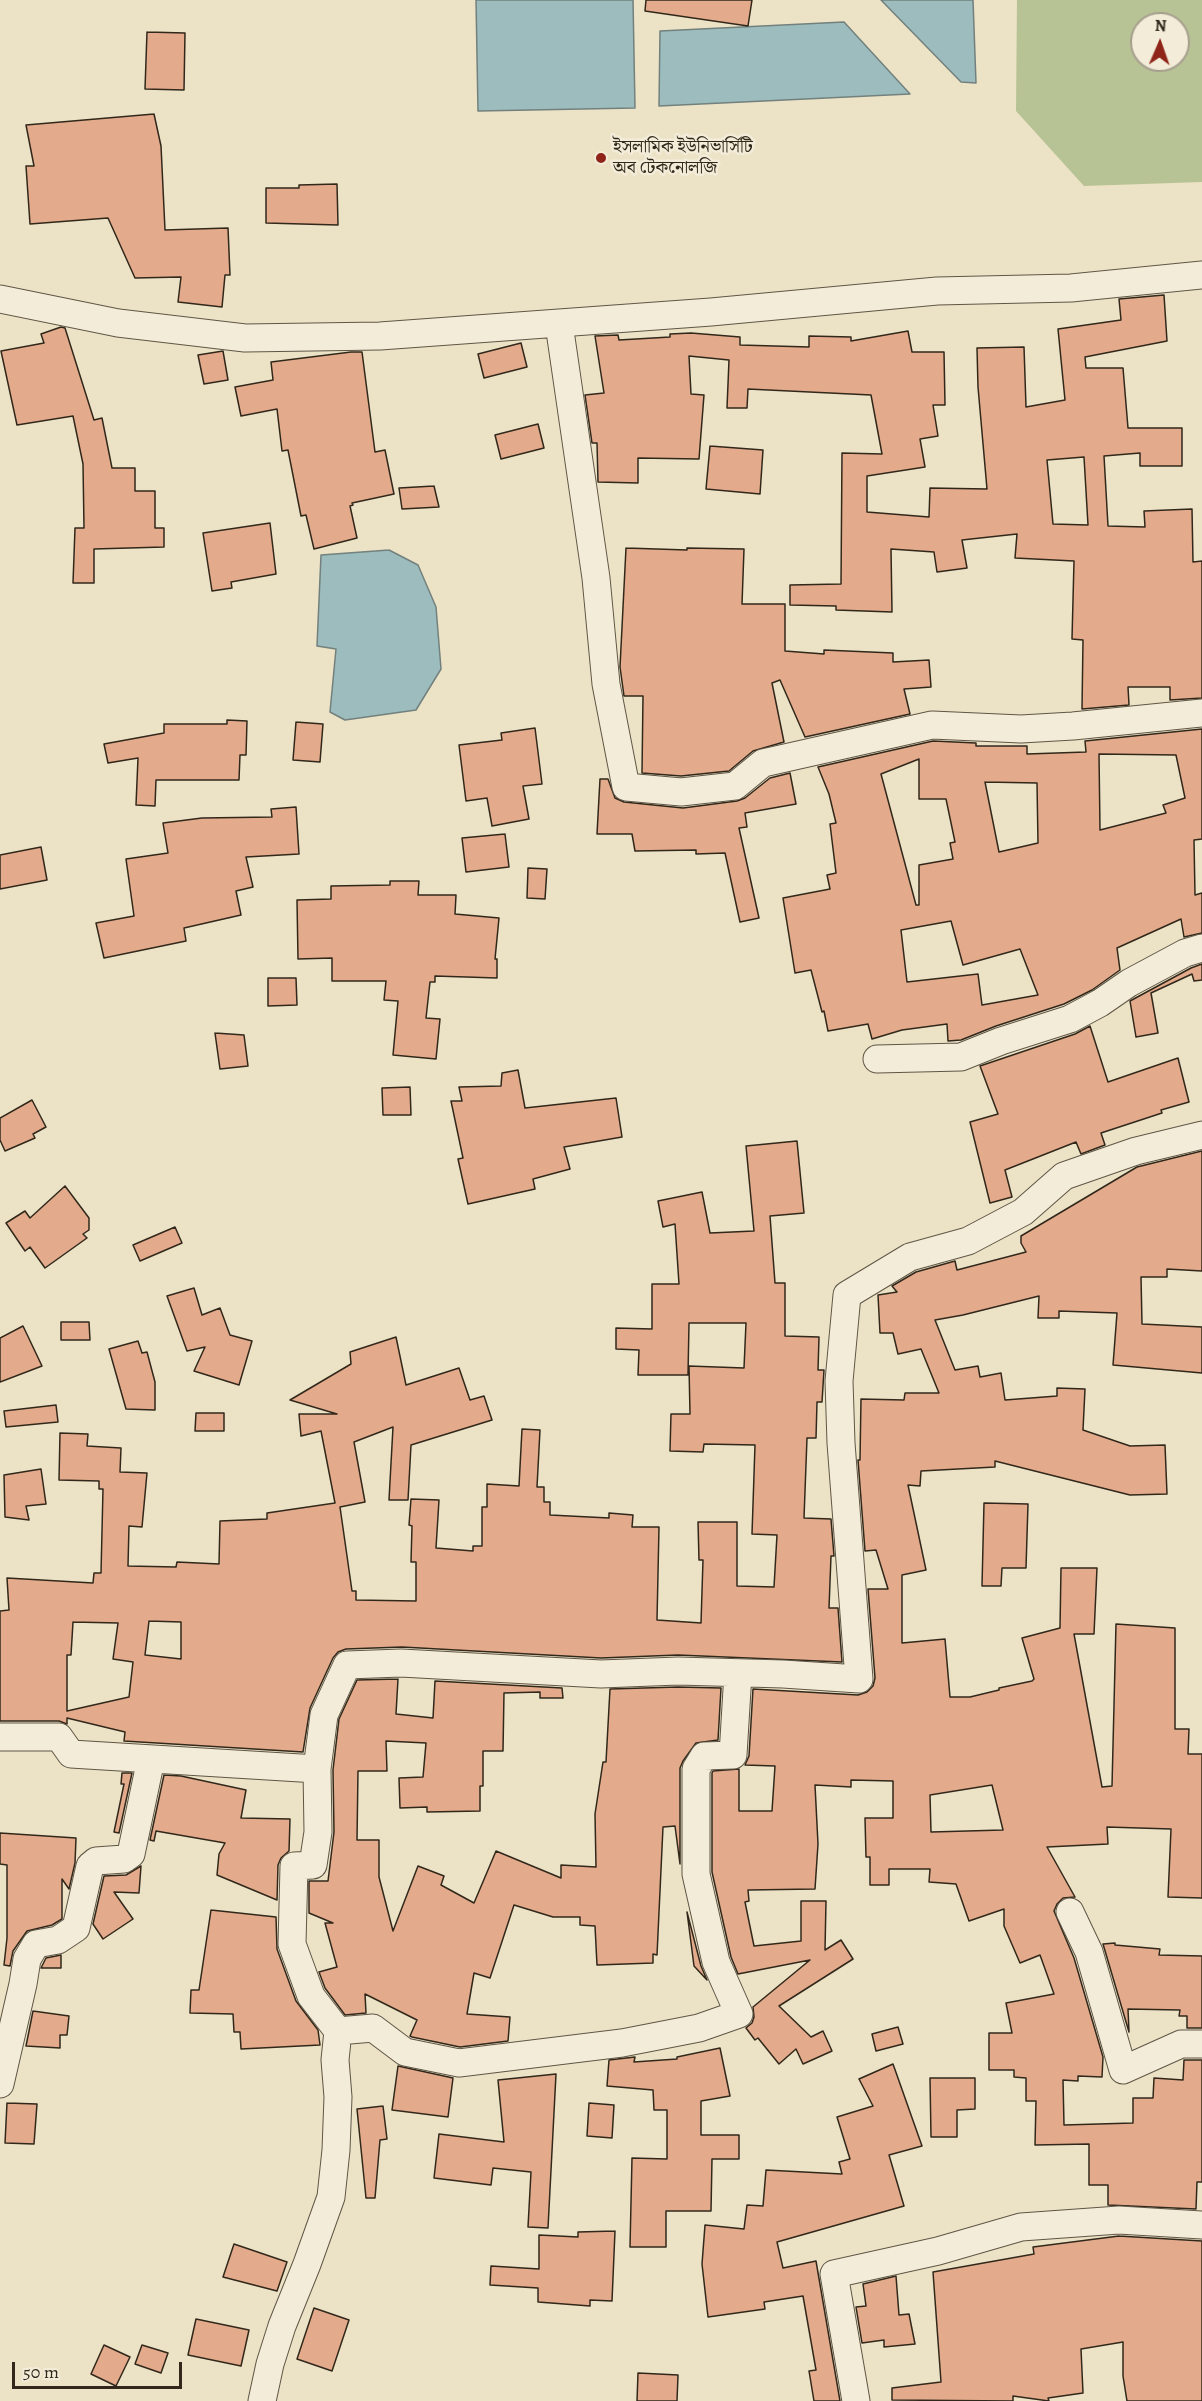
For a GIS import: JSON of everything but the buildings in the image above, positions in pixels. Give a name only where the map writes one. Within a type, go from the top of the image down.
[{"type":"street","points":[[0,299],[118,323],[245,338],[380,336],[711,312],[937,291],[1071,288],[1202,275]]},
{"type":"street","points":[[560,324],[596,578],[606,684],[626,787],[681,792],[735,786],[763,763],[932,725],[1021,729],[1202,713]]},
{"type":"street","points":[[877,1059],[961,1057],[1001,1041],[1070,1019],[1138,978],[1185,953],[1202,948]]},
{"type":"street","points":[[262,2401],[282,2326],[307,2264],[330,2197],[336,2150],[338,2097],[335,2060],[338,2031],[311,1996],[292,1944],[294,1866],[313,1865],[318,1832],[317,1769],[324,1715],[347,1665],[401,1664],[601,1674],[678,1671],[738,1672],[859,1679],[841,1423],[840,1381],[847,1295],[910,1257],[968,1241],[1023,1212],[1064,1176],[1136,1151],[1202,1135]]},
{"type":"street","points":[[338,2031],[373,2028],[405,2052],[459,2063],[622,2043],[699,2028],[739,2014],[716,1962],[696,1874],[696,1769],[704,1756],[733,1755],[738,1672]]},
{"type":"street","points":[[0,1737],[59,1737],[71,1754],[317,1769]]},
{"type":"street","points":[[0,2084],[27,1959],[36,1944],[57,1940],[76,1928],[90,1866],[96,1861],[124,1859],[130,1854],[151,1759]]},
{"type":"street","points":[[1070,1912],[1089,1952],[1123,2070],[1181,2044],[1202,2044]]},
{"type":"street","points":[[856,2401],[834,2274],[938,2251],[1021,2228],[1119,2220],[1202,2225]]},
{"type":"green space","points":[[1017,0],[1202,0],[1202,182],[1084,186],[1016,111]]},
{"type":"water","points":[[476,0],[633,0],[635,108],[478,111]]},
{"type":"water","points":[[881,0],[973,0],[976,83],[961,82]]},
{"type":"water","points":[[844,22],[910,94],[659,106],[660,31]]},
{"type":"water","points":[[389,550],[418,565],[436,607],[441,669],[416,710],[345,720],[330,712],[336,649],[317,646],[321,555]]},
{"type":"place","name":"ইসলামিক ইউনিভার্সিটি অব টেকনোলজি","points":[[601,158]]}]
